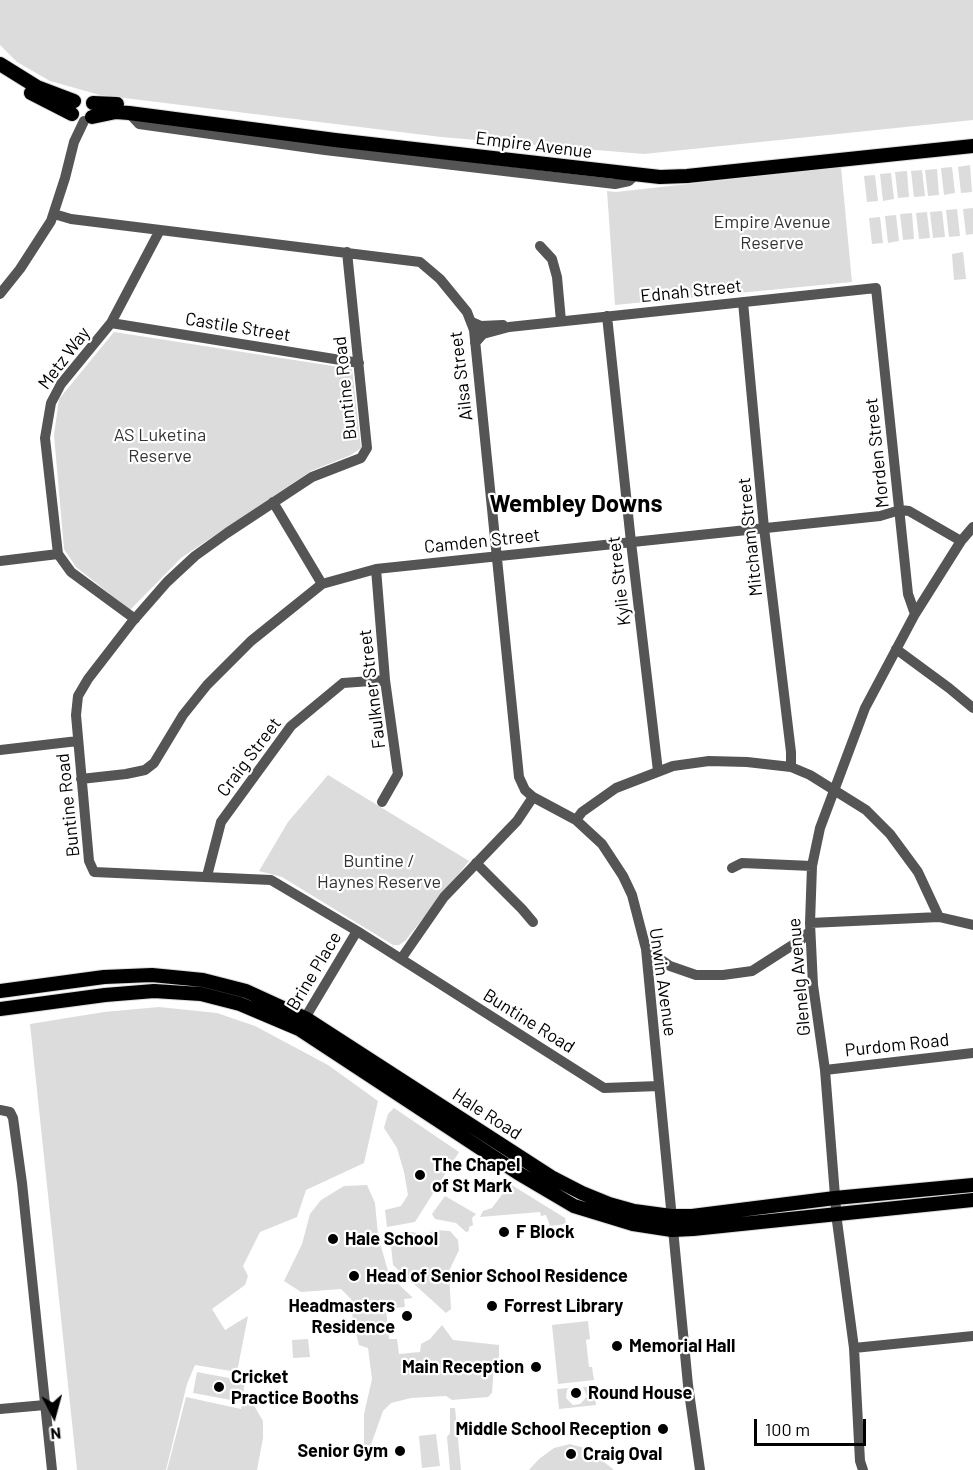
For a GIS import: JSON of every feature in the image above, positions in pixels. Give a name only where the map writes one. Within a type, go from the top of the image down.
[{"type":"main road","name":"Empire Avenue","points":[[0,64],[81,112],[137,106],[335,142],[661,170],[973,138]]},
{"type":"main road","name":"Empire Avenue","points":[[0,74],[31,94],[81,112],[129,113],[335,142],[635,175],[687,176],[973,146]]},
{"type":"main road","name":"Hale Road","points":[[0,991],[104,977],[152,975],[203,980],[246,991],[302,1023],[518,1173],[574,1206],[633,1224],[837,1214],[973,1200]]},
{"type":"main road","name":"Hale Road","points":[[0,1009],[105,995],[154,991],[178,992],[201,994],[302,1023]]},
{"type":"main road","name":"Hale Road","points":[[671,1223],[693,1216],[835,1198],[973,1185]]},
{"type":"street","points":[[0,294],[20,269],[54,214],[81,112]]},
{"type":"street","name":"Ailsa Street","points":[[54,214],[71,219],[420,262],[440,279],[467,312],[476,343],[519,777],[525,790],[533,797]]},
{"type":"street","name":"Metz Way","points":[[58,554],[45,438],[51,403],[61,384],[111,323],[160,230]]},
{"type":"street","points":[[540,246],[552,259],[557,277],[561,321]]},
{"type":"street","name":"Buntine Road","points":[[347,252],[367,448],[361,458],[312,477],[195,556],[167,582],[88,679],[78,696],[76,715],[89,861],[94,872],[272,880],[357,931],[604,1088],[659,1086]]},
{"type":"street","name":"Ednah Street","points":[[476,343],[483,334],[509,327],[876,288]]},
{"type":"street","name":"Morden Street","points":[[876,288],[908,594],[915,614]]},
{"type":"street","name":"Mitcham Street","points":[[743,302],[764,528],[791,767]]},
{"type":"street","name":"Kylie Street","points":[[607,316],[658,771]]},
{"type":"street","name":"Ednah Street","points":[[471,322],[481,326],[509,327]]},
{"type":"street","name":"Castile Street","points":[[111,323],[359,363]]},
{"type":"street","points":[[273,502],[322,584]]},
{"type":"street","points":[[900,510],[909,510],[961,542]]},
{"type":"street","name":"Camden Street","points":[[81,779],[145,770],[154,763],[183,715],[207,685],[251,641],[322,584],[375,569],[880,516],[900,510]]},
{"type":"street","name":"Glenelg Avenue","points":[[860,1467],[854,1348],[835,1198],[825,1070],[813,985],[810,927],[813,866],[819,828],[865,708],[915,614],[973,527]]},
{"type":"street","points":[[0,561],[58,554],[71,572],[135,619]]},
{"type":"street","name":"Faulkner Street","points":[[375,569],[398,774],[382,802]]},
{"type":"street","points":[[896,649],[949,687],[973,708]]},
{"type":"street","name":"Craig Street","points":[[207,876],[221,822],[291,726],[342,683],[386,680]]},
{"type":"street","points":[[0,750],[78,741]]},
{"type":"street","points":[[576,820],[582,812],[603,796],[658,771],[710,761],[791,767],[866,810],[890,834],[918,872],[939,917]]},
{"type":"street","points":[[401,960],[444,897],[517,820],[533,797]]},
{"type":"street","name":"Unwin Avenue","points":[[533,797],[576,820],[602,844],[623,876],[632,895],[646,949],[671,1223],[688,1385],[700,1470]]},
{"type":"street","points":[[476,863],[532,922]]},
{"type":"street","points":[[732,868],[742,863],[813,866]]},
{"type":"street","points":[[646,949],[670,966],[687,972],[696,975],[723,975],[752,971],[802,939],[810,927],[939,917],[973,925]]},
{"type":"street","name":"Brine Place","points":[[302,1023],[357,931]]},
{"type":"street","name":"Purdom Road","points":[[825,1070],[973,1053]]},
{"type":"street","points":[[5,1111],[13,1118],[22,1183],[52,1470]]},
{"type":"street","points":[[854,1348],[973,1336]]},
{"type":"street","points":[[0,1409],[45,1405]]},
{"type":"green space","points":[[0,0],[973,0],[973,120],[644,154],[441,137],[100,95],[50,81],[17,62],[0,45]]},
{"type":"green space","points":[[970,165],[972,192],[961,193],[958,167]]},
{"type":"green space","name":"Empire Avenue Reserve","points":[[841,167],[852,282],[615,305],[607,191],[616,192]]},
{"type":"green space","points":[[952,167],[955,193],[944,195],[941,168]]},
{"type":"green space","points":[[937,169],[939,195],[928,196],[925,170]]},
{"type":"green space","points":[[922,170],[925,196],[914,197],[911,171]]},
{"type":"green space","points":[[907,171],[909,197],[898,198],[895,172]]},
{"type":"green space","points":[[891,173],[894,199],[883,201],[880,174]]},
{"type":"green space","points":[[875,175],[878,201],[867,202],[864,176]]},
{"type":"green space","points":[[973,208],[973,234],[966,235],[963,209]]},
{"type":"green space","points":[[957,209],[960,236],[949,237],[946,210]]},
{"type":"green space","points":[[942,211],[945,237],[933,238],[930,212]]},
{"type":"green space","points":[[927,212],[930,238],[919,239],[916,213]]},
{"type":"green space","points":[[912,213],[914,239],[903,240],[900,214]]},
{"type":"green space","points":[[896,215],[899,241],[888,243],[885,216]]},
{"type":"green space","points":[[880,217],[883,243],[872,244],[869,218]]},
{"type":"green space","points":[[963,252],[966,279],[954,280],[952,254]]},
{"type":"green space","name":"AS Luketina Reserve","points":[[114,332],[352,369],[361,448],[351,455],[311,471],[181,558],[130,610],[76,567],[64,549],[54,435],[59,399]]},
{"type":"green space","name":"Buntine / Haynes Reserve","points":[[328,775],[469,861],[405,941],[399,945],[393,945],[282,877],[259,871],[288,822]]},
{"type":"green space","points":[[159,1007],[217,1013],[255,1026],[328,1065],[378,1101],[364,1163],[306,1190],[297,1217],[260,1232],[243,1266],[248,1276],[245,1285],[212,1309],[225,1330],[248,1316],[237,1372],[195,1365],[187,1384],[166,1470],[77,1470],[30,1024],[104,1012]]},
{"type":"green space","points":[[394,1108],[459,1152],[415,1222],[387,1227],[385,1210],[401,1206],[408,1195],[397,1148],[384,1128],[388,1114]]},
{"type":"green space","points":[[510,1184],[565,1218],[566,1224],[550,1226],[546,1215],[541,1216],[540,1212],[480,1217],[483,1211],[492,1208]]},
{"type":"green space","points":[[367,1185],[375,1203],[378,1235],[389,1275],[413,1298],[404,1299],[405,1307],[386,1309],[389,1339],[397,1339],[399,1354],[420,1352],[421,1344],[430,1339],[442,1325],[453,1340],[499,1345],[499,1357],[494,1364],[492,1393],[488,1397],[452,1400],[446,1396],[411,1398],[391,1403],[383,1411],[369,1450],[364,1448],[364,1414],[372,1379],[368,1348],[359,1345],[351,1299],[341,1289],[301,1292],[284,1281],[302,1244],[310,1214],[321,1200],[344,1186]]},
{"type":"green space","points":[[445,1196],[476,1214],[472,1218],[473,1225],[469,1227],[469,1231],[466,1232],[456,1223],[435,1219],[432,1214]]},
{"type":"green space","points":[[434,1230],[450,1231],[458,1240],[459,1250],[449,1271],[451,1309],[446,1313],[393,1265],[390,1236],[412,1232],[426,1235]]},
{"type":"green space","points":[[588,1321],[590,1339],[586,1340],[589,1367],[592,1367],[594,1380],[558,1384],[552,1325]]},
{"type":"green space","points":[[308,1339],[310,1357],[293,1358],[292,1340]]},
{"type":"green space","name":"Cricket Practice Booths","points":[[197,1372],[245,1381],[242,1402],[193,1393]]},
{"type":"green space","points":[[594,1386],[596,1405],[559,1409],[557,1389],[569,1388],[566,1398],[573,1405],[580,1404],[587,1396],[583,1387]]},
{"type":"green space","points":[[244,1396],[249,1397],[263,1421],[263,1438],[257,1470],[167,1470],[186,1397],[241,1409]]},
{"type":"green space","points":[[450,1408],[455,1408],[461,1470],[450,1470],[447,1437],[450,1433]]},
{"type":"green space","points":[[436,1434],[440,1466],[422,1468],[419,1436]]},
{"type":"green space","name":"Craig Oval","points":[[570,1444],[588,1449],[614,1470],[529,1470],[554,1448]]},
{"type":"place","name":"The Chapel of St Mark","points":[[420,1175]]},
{"type":"place","name":"F Block","points":[[504,1232]]},
{"type":"place","name":"Hale School","points":[[333,1239]]},
{"type":"place","name":"Head of Senior School Residence","points":[[354,1276]]},
{"type":"place","name":"Forrest Library","points":[[492,1306]]},
{"type":"place","name":"Headmasters Residence","points":[[407,1316]]},
{"type":"place","name":"Memorial Hall","points":[[617,1346]]},
{"type":"place","name":"Main Reception","points":[[536,1367]]},
{"type":"place","name":"Cricket Practice Booths","points":[[219,1387]]},
{"type":"place","name":"Round House","points":[[576,1393]]},
{"type":"place","name":"Middle School Reception","points":[[663,1429]]},
{"type":"place","name":"Senior Gym","points":[[400,1451]]},
{"type":"place","name":"Craig Oval","points":[[571,1454]]},
{"type":"district","name":"Wembley Downs","points":[[576,504]]}]
